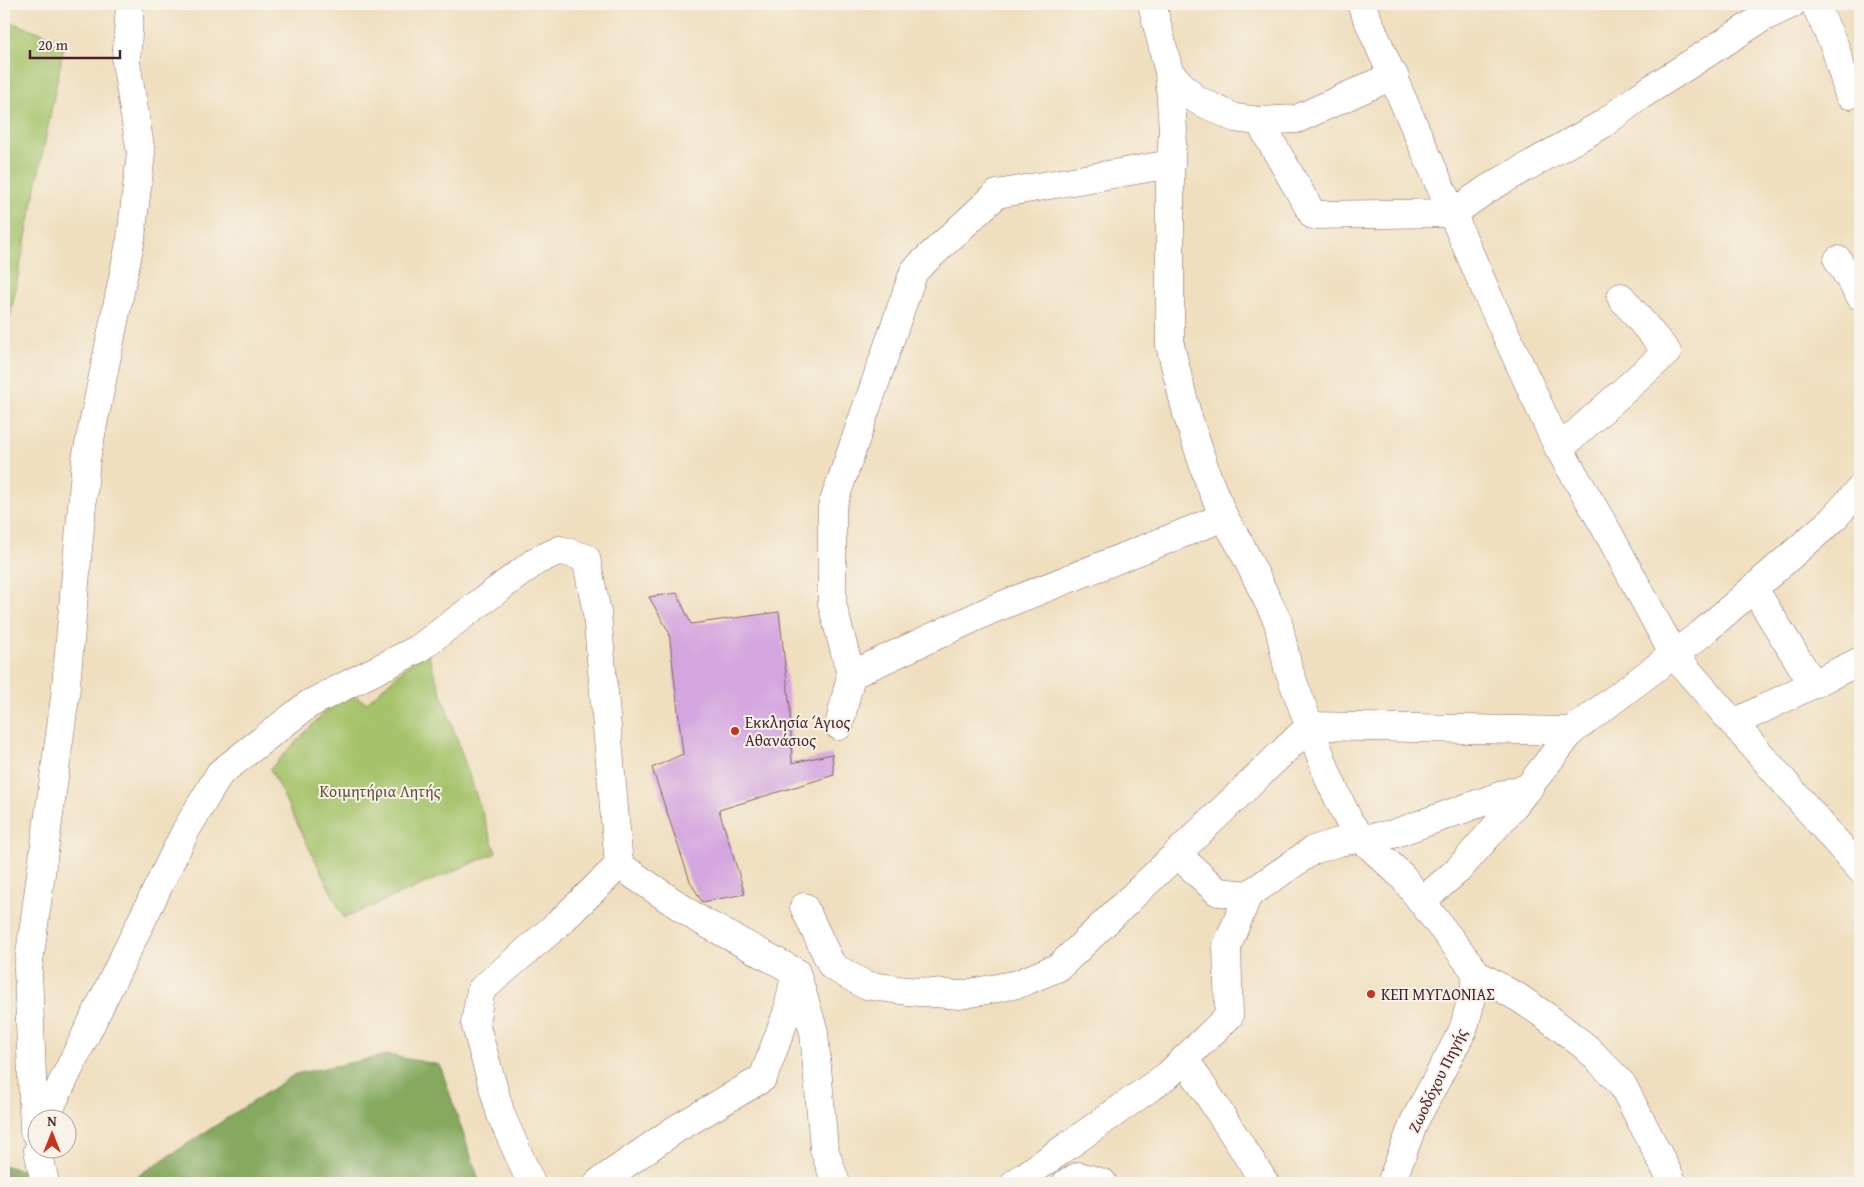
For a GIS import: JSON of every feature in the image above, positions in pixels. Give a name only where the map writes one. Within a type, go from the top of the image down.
[{"type":"street","points":[[36,1110],[28,969],[65,697],[86,459],[132,238],[141,153],[126,62],[130,4]]},
{"type":"street","points":[[1152,4],[1170,72],[1173,130],[1171,164],[1170,345],[1187,414],[1224,517],[1242,548],[1278,622],[1288,668],[1330,781],[1350,823],[1362,840],[1402,876],[1478,975],[1519,998],[1546,1017],[1586,1048],[1622,1084],[1673,1183]]},
{"type":"street","points":[[1361,4],[1394,75],[1489,298],[1559,449],[1605,528],[1674,655],[1860,869]]},
{"type":"street","points":[[1259,121],[1313,216],[1453,213],[1489,188],[1602,124],[1640,96],[1762,18],[1792,4]]},
{"type":"street","points":[[1815,4],[1835,47],[1849,95]]},
{"type":"street","points":[[1170,72],[1195,99],[1235,118],[1259,121],[1297,119],[1394,75]]},
{"type":"street","points":[[839,726],[851,675],[832,604],[832,507],[914,270],[997,194],[1171,164]]},
{"type":"street","points":[[1838,260],[1860,296]]},
{"type":"street","points":[[1559,449],[1667,352],[1621,297]]},
{"type":"street","points":[[1422,901],[1458,870],[1529,788],[1572,731],[1674,655],[1754,589],[1832,520],[1860,489]]},
{"type":"street","points":[[851,675],[994,609],[1224,517]]},
{"type":"street","points":[[50,1110],[186,830],[220,773],[309,704],[418,649],[536,560],[560,550],[586,558],[597,613],[619,864]]},
{"type":"street","points":[[1754,589],[1813,684]]},
{"type":"street","points":[[1734,723],[1860,661]]},
{"type":"street","points":[[804,907],[832,966],[865,985],[907,991],[960,995],[1018,984],[1059,967],[1310,726],[1572,731]]},
{"type":"street","points":[[1015,1183],[1145,1093],[1185,1059],[1229,1016],[1227,946],[1248,895],[1313,850],[1339,842],[1393,834],[1511,792],[1529,788]]},
{"type":"street","points":[[1177,854],[1218,892],[1248,895]]},
{"type":"street","points":[[619,864],[698,919],[796,972],[814,1032],[824,1150],[836,1183]]},
{"type":"street","points":[[531,1183],[498,1106],[475,1023],[478,999],[481,990],[558,924],[619,864]]},
{"type":"street","points":[[598,1183],[676,1130],[763,1078],[787,1013],[796,972]]},
{"type":"street","name":"Ζωοδόχου Πηγής","points":[[1391,1183],[1415,1120],[1463,1030],[1478,975]]},
{"type":"street","points":[[1185,1059],[1265,1183]]},
{"type":"street","points":[[42,1160],[45,1183]]},
{"type":"street","points":[[1066,1183],[1079,1176],[1103,1183]]},
{"type":"green space","points":[[4,20],[65,41],[4,347]]},
{"type":"green space","name":"Κοιμητήρια Λητής","points":[[426,649],[496,853],[344,918],[270,769],[346,690],[366,703]]},
{"type":"green space","points":[[388,1055],[440,1065],[480,1183],[127,1183],[295,1074]]},
{"type":"green space","points":[[4,1166],[87,1183],[4,1183]]},
{"type":"building","name":"Εκκλησία Άγιος Αθανάσιος","points":[[677,593],[691,624],[779,612],[790,708],[792,763],[832,754],[834,775],[719,810],[745,894],[702,902],[690,881],[652,768],[683,754],[669,632],[649,597]]},
{"type":"place","name":"Εκκλησία Άγιος Αθανάσιος","points":[[735,731]]},
{"type":"place","name":"ΚΕΠ ΜΥΓΔΟΝΙΑΣ","points":[[1371,994]]}]
